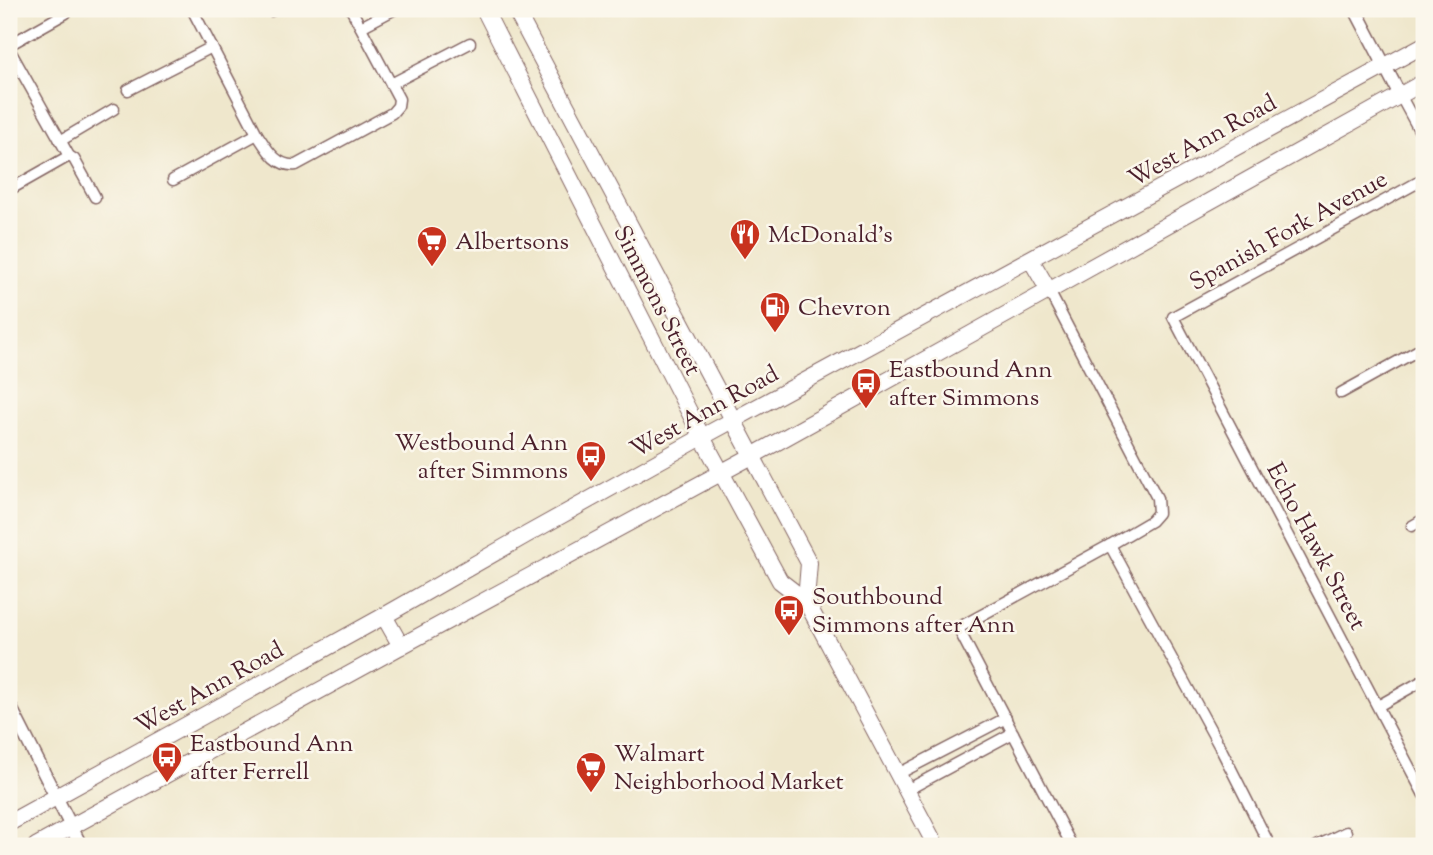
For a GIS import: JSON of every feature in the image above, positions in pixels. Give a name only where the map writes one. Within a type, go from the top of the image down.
[{"type":"main road","name":"Simmons Street","points":[[484,9],[721,473],[780,581],[806,601],[936,846]]},
{"type":"main road","name":"Simmons Street","points":[[515,9],[808,563],[806,601]]},
{"type":"main road","name":"West Ann Road","points":[[9,823],[384,617],[702,437],[1424,45]]},
{"type":"main road","points":[[36,846],[752,456],[1424,82]]},
{"type":"main road","points":[[1031,260],[1049,291]]},
{"type":"main road","points":[[384,617],[401,646]]},
{"type":"street","points":[[192,9],[257,134],[269,152],[282,164],[296,165],[393,113],[398,107],[399,99],[351,9]]},
{"type":"street","points":[[361,27],[395,9]]},
{"type":"street","points":[[1355,9],[1424,139]]},
{"type":"street","points":[[66,13],[9,47],[60,141],[69,156],[74,159],[95,197]]},
{"type":"street","points":[[391,84],[470,43]]},
{"type":"street","points":[[128,90],[212,47]]},
{"type":"street","points":[[60,141],[114,109]]},
{"type":"street","points":[[173,180],[257,134]]},
{"type":"street","points":[[9,190],[69,156]]},
{"type":"street","name":"Spanish Fork Avenue","points":[[1173,317],[1424,179]]},
{"type":"street","points":[[1049,291],[1157,498],[1158,513],[1151,522],[958,628],[1072,846]]},
{"type":"street","name":"Echo Hawk Street","points":[[1173,317],[1424,795]]},
{"type":"street","points":[[1341,393],[1424,347]]},
{"type":"street","points":[[1412,526],[1424,519]]},
{"type":"street","points":[[1110,545],[1222,751],[1270,846]]},
{"type":"street","points":[[1378,706],[1424,680]]},
{"type":"street","points":[[9,704],[81,846]]},
{"type":"street","points":[[898,774],[1006,718]]},
{"type":"street","points":[[907,790],[1013,733]]},
{"type":"street","points":[[1317,846],[1346,832]]},
{"type":"place","name":"McDonald's","points":[[745,261]]},
{"type":"place","name":"Albertsons","points":[[432,268]]},
{"type":"place","name":"Chevron","points":[[775,334]]},
{"type":"place","name":"Eastbound Ann after Simmons","points":[[866,410]]},
{"type":"place","name":"Westbound Ann after Simmons","points":[[591,483]]},
{"type":"place","name":"Southbound Simmons after Ann","points":[[789,637]]},
{"type":"place","name":"Eastbound Ann after Ferrell","points":[[167,784]]},
{"type":"place","name":"Walmart Neighborhood Market","points":[[591,794]]}]
